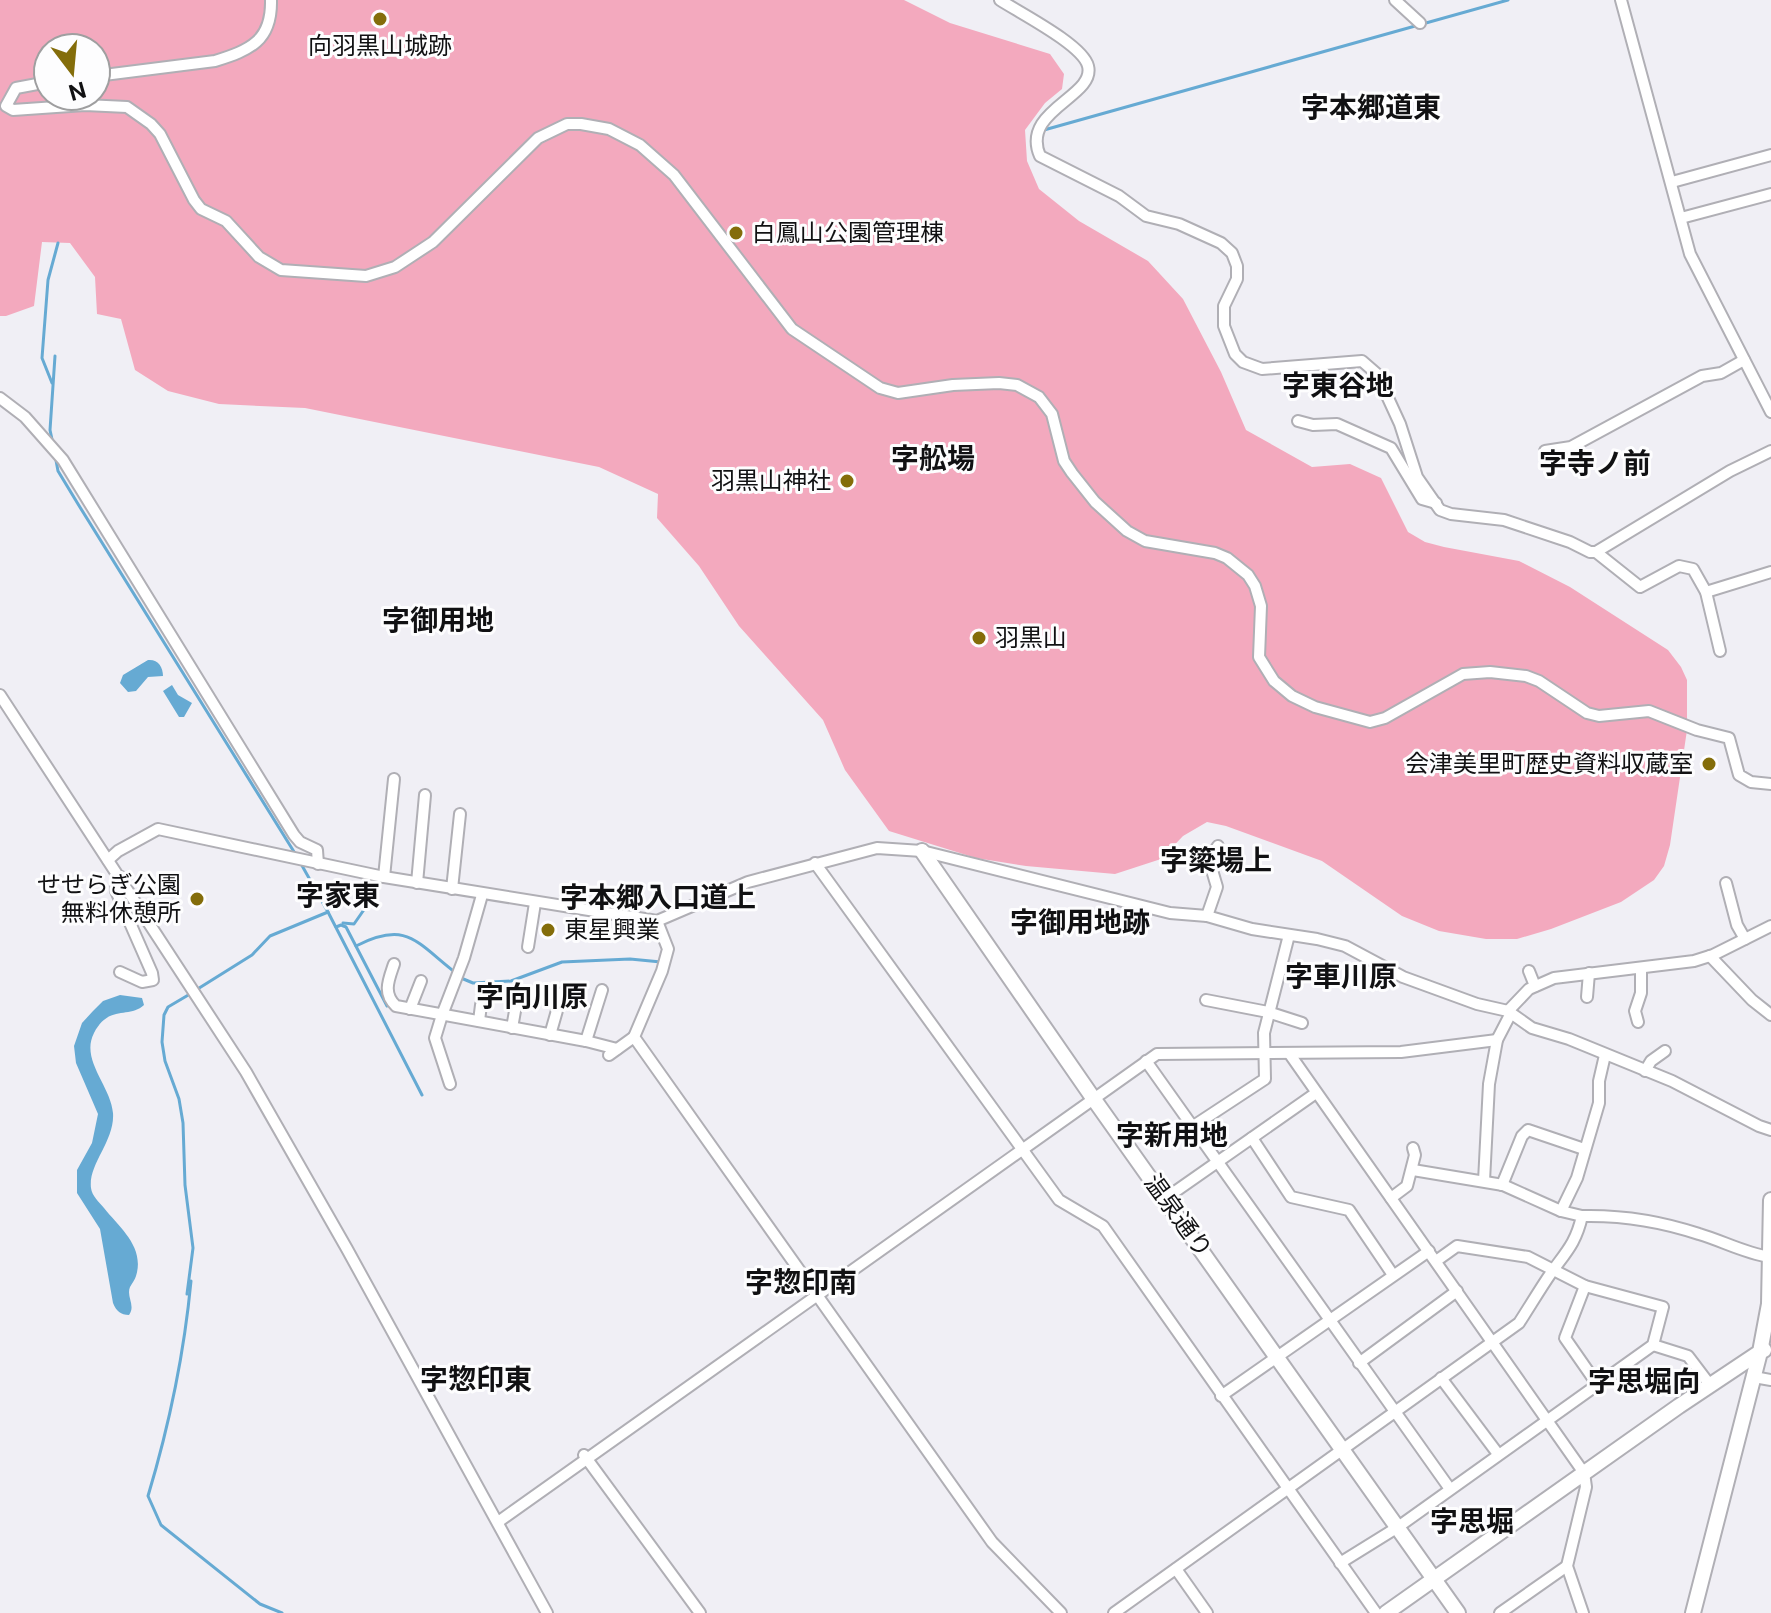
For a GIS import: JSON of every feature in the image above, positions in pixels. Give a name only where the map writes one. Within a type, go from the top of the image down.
[{"type":"street","points":[[112,74],[215,61],[232,56],[265,34],[271,20],[271,0]]},
{"type":"street","points":[[1000,0],[1066,41],[1088,64],[1089,75],[1085,83],[1060,103],[1039,127],[1037,148],[1040,156],[1119,196],[1146,216],[1179,224],[1221,243],[1232,253],[1237,266],[1237,279],[1224,306],[1224,326],[1235,354],[1243,362],[1262,369],[1362,361],[1377,374],[1400,424],[1412,465],[1440,510],[1504,520],[1596,552],[1730,471],[1771,451]]},
{"type":"street","points":[[1395,0],[1420,23]]},
{"type":"street","points":[[1621,0],[1690,254],[1770,406]]},
{"type":"street","points":[[32,85],[16,88],[6,106],[13,110],[32,109]]},
{"type":"street","points":[[112,106],[127,107],[160,134],[201,209],[226,221],[268,263],[281,270],[314,274],[366,276],[408,260],[433,242],[538,138],[550,130],[567,124],[581,124],[624,135],[674,175],[792,329],[880,388],[898,393],[953,385],[999,383],[1017,385],[1039,397],[1052,414],[1064,461],[1095,502],[1127,531],[1145,541],[1215,553],[1238,565],[1248,575],[1261,606],[1259,657],[1274,681],[1292,696],[1315,707],[1370,722],[1385,718],[1463,674],[1490,672],[1526,676],[1539,681],[1587,713],[1599,716],[1649,711],[1697,730],[1729,738],[1739,775],[1751,782],[1771,784]]},
{"type":"street","points":[[1672,182],[1771,155]]},
{"type":"street","points":[[1681,218],[1771,194]]},
{"type":"street","points":[[1545,451],[1571,447],[1702,376],[1721,373],[1744,360]]},
{"type":"street","points":[[0,398],[25,417],[63,460],[294,835],[300,842],[317,850],[314,863]]},
{"type":"street","points":[[1298,421],[1313,425],[1337,424],[1391,448],[1422,499],[1436,503]]},
{"type":"street","points":[[1596,552],[1640,587],[1679,566],[1687,567],[1699,576],[1706,592],[1720,651]]},
{"type":"street","points":[[1706,592],[1771,572]]},
{"type":"street","points":[[0,695],[246,1072],[547,1613]]},
{"type":"street","points":[[384,877],[394,779]]},
{"type":"street","points":[[417,883],[425,795]]},
{"type":"street","points":[[452,889],[460,814]]},
{"type":"street","points":[[108,860],[158,829],[384,877],[657,921],[748,882],[815,863],[877,848],[922,851],[1155,909],[1207,916],[1252,929],[1345,946],[1403,977],[1477,1004],[1509,1012],[1532,1028],[1569,1039],[1698,1093],[1771,1130]]},
{"type":"street","points":[[1207,916],[1217,887],[1209,860],[1218,846]]},
{"type":"street","name":"温泉通り","points":[[922,851],[1458,1613]]},
{"type":"street","points":[[815,863],[1059,1200],[1103,1226],[1376,1613]]},
{"type":"street","points":[[120,972],[142,982],[153,980],[116,891],[117,881],[121,877]]},
{"type":"street","points":[[1726,883],[1737,925],[1745,939]]},
{"type":"street","points":[[450,1084],[435,1038],[464,958],[482,895]]},
{"type":"street","points":[[528,947],[535,903]]},
{"type":"street","points":[[394,964],[386,986],[390,1001],[396,1006],[586,1041],[613,1052],[634,1037],[662,971],[668,949],[657,921]]},
{"type":"street","points":[[1484,1181],[1489,1084],[1497,1040],[1518,998],[1554,978],[1694,961],[1771,926]]},
{"type":"street","points":[[1192,1127],[1265,1079],[1264,1033],[1289,935]]},
{"type":"street","points":[[1710,956],[1752,1000],[1771,1015]]},
{"type":"street","points":[[1638,1022],[1635,1011],[1641,993],[1641,968]]},
{"type":"street","points":[[1529,971],[1535,986]]},
{"type":"street","points":[[1587,997],[1589,973]]},
{"type":"street","points":[[410,1009],[421,981]]},
{"type":"street","points":[[586,1041],[602,990]]},
{"type":"street","points":[[550,1035],[562,993]]},
{"type":"street","points":[[512,1028],[518,994]]},
{"type":"street","points":[[1206,1000],[1268,1012],[1302,1023]]},
{"type":"street","points":[[479,1021],[481,1005]]},
{"type":"street","points":[[634,1037],[992,1542],[1061,1613]]},
{"type":"street","points":[[498,1522],[585,1457],[1157,1054],[1401,1052],[1497,1040]]},
{"type":"street","points":[[1645,1071],[1651,1061],[1665,1051]]},
{"type":"street","points":[[1289,1053],[1584,1473],[1586,1487],[1567,1566],[1583,1613]]},
{"type":"street","points":[[1561,1211],[1577,1178],[1599,1103],[1599,1081],[1605,1055]]},
{"type":"street","points":[[1146,1061],[1450,1489]]},
{"type":"street","points":[[1166,1198],[1316,1093]]},
{"type":"street","points":[[1502,1185],[1522,1136],[1528,1130],[1584,1149]]},
{"type":"street","points":[[1252,1138],[1291,1197],[1349,1210],[1393,1275]]},
{"type":"street","points":[[1391,1198],[1405,1189],[1413,1170],[1413,1148]]},
{"type":"street","points":[[1413,1170],[1502,1185],[1561,1211],[1582,1216],[1642,1218],[1704,1235],[1753,1255],[1770,1257]]},
{"type":"street","points":[[1693,1613],[1754,1377],[1766,1349],[1771,1200]]},
{"type":"street","points":[[1114,1613],[1519,1323],[1573,1245],[1582,1216]]},
{"type":"street","points":[[1340,1563],[1398,1527],[1653,1345],[1663,1307],[1585,1286],[1528,1257],[1457,1246],[1436,1261]]},
{"type":"street","points":[[1221,1396],[1429,1251]]},
{"type":"street","points":[[1585,1286],[1565,1338],[1597,1384]]},
{"type":"street","points":[[1359,1363],[1457,1291]]},
{"type":"street","points":[[1653,1345],[1688,1356],[1710,1385]]},
{"type":"street","points":[[1386,1613],[1766,1349]]},
{"type":"street","points":[[1754,1377],[1771,1380]]},
{"type":"street","points":[[1441,1378],[1498,1454]]},
{"type":"street","points":[[585,1457],[700,1613]]},
{"type":"street","points":[[1500,1613],[1567,1566]]},
{"type":"street","points":[[1176,1569],[1207,1613]]},
{"type":"shaded area","points":[[0,0],[904,0],[950,23],[1050,54],[1064,74],[1062,89],[1045,103],[1025,130],[1027,161],[1039,189],[1079,221],[1148,261],[1183,299],[1221,372],[1246,430],[1312,467],[1350,464],[1381,478],[1408,532],[1425,542],[1444,547],[1519,561],[1570,587],[1668,650],[1687,680],[1687,730],[1670,845],[1664,866],[1654,880],[1621,902],[1517,939],[1486,939],[1439,931],[1402,916],[1322,861],[1207,822],[1183,836],[1161,859],[1115,874],[976,858],[889,831],[845,770],[823,720],[739,626],[699,566],[657,518],[658,494],[599,467],[305,408],[219,404],[168,391],[135,370],[121,319],[97,314],[95,277],[70,243],[42,242],[34,306],[0,316]]},
{"type":"water","points":[[148,660],[159,664],[163,676],[148,677],[136,691],[128,692],[120,683],[123,675]]},
{"type":"water","points":[[172,685],[178,695],[192,703],[184,717],[179,717],[163,691]]},
{"type":"water","points":[[120,995],[142,998],[144,1005],[106,1018],[94,1033],[91,1043],[93,1063],[111,1103],[113,1123],[93,1170],[91,1188],[96,1199],[124,1231],[137,1256],[136,1276],[129,1291],[132,1308],[129,1315],[119,1312],[113,1303],[100,1229],[77,1193],[77,1170],[92,1143],[98,1114],[76,1063],[74,1046],[82,1023],[103,1001]]},
{"type":"waterway","points":[[1044,130],[1508,0]]},
{"type":"waterway","points":[[52,383],[42,358],[48,280],[58,243]]},
{"type":"waterway","points":[[53,444],[50,430],[55,356]]},
{"type":"waterway","points":[[55,455],[58,471],[296,855]]},
{"type":"waterway","points":[[196,990],[252,955],[270,936],[328,912],[300,862]]},
{"type":"waterway","points":[[343,923],[354,924],[377,891]]},
{"type":"waterway","points":[[328,912],[422,1095]]},
{"type":"waterway","points":[[336,927],[346,927],[387,1006]]},
{"type":"waterway","points":[[356,946],[373,938],[400,935],[420,944],[456,973]]},
{"type":"waterway","points":[[461,978],[473,983],[511,981],[562,962],[630,959],[661,962]]},
{"type":"waterway","points":[[187,1294],[193,1248],[185,1185],[183,1123],[162,1042],[164,1015],[168,1007],[190,994]]},
{"type":"waterway","points":[[191,1281],[175,1390],[148,1496],[161,1525],[260,1604],[282,1613]]},
{"type":"place","name":"向羽黒山城跡","points":[[380,19]]},
{"type":"place","name":"白鳳山公園管理棟","points":[[736,233]]},
{"type":"place","name":"羽黒山神社","points":[[847,481]]},
{"type":"place","name":"羽黒山","points":[[979,638]]},
{"type":"place","name":"会津美里町歴史資料収蔵室","points":[[1709,764]]},
{"type":"place","name":"せせらぎ公園 無料休憩所","points":[[197,899]]},
{"type":"place","name":"東星興業","points":[[548,930]]},
{"type":"district","name":"字本郷道東","points":[[1371,107]]},
{"type":"district","name":"字東谷地","points":[[1338,385]]},
{"type":"district","name":"字舩場","points":[[933,458]]},
{"type":"district","name":"字寺ノ前","points":[[1595,463]]},
{"type":"district","name":"字御用地","points":[[438,620]]},
{"type":"district","name":"字簗場上","points":[[1216,860]]},
{"type":"district","name":"字家東","points":[[338,895]]},
{"type":"district","name":"字本郷入口道上","points":[[658,897]]},
{"type":"district","name":"字御用地跡","points":[[1080,922]]},
{"type":"district","name":"字車川原","points":[[1341,976]]},
{"type":"district","name":"字向川原","points":[[532,996]]},
{"type":"district","name":"字新用地","points":[[1172,1135]]},
{"type":"district","name":"字惣印南","points":[[801,1282]]},
{"type":"district","name":"字惣印東","points":[[476,1379]]},
{"type":"district","name":"字思堀向","points":[[1644,1381]]},
{"type":"district","name":"字思堀","points":[[1472,1521]]}]
